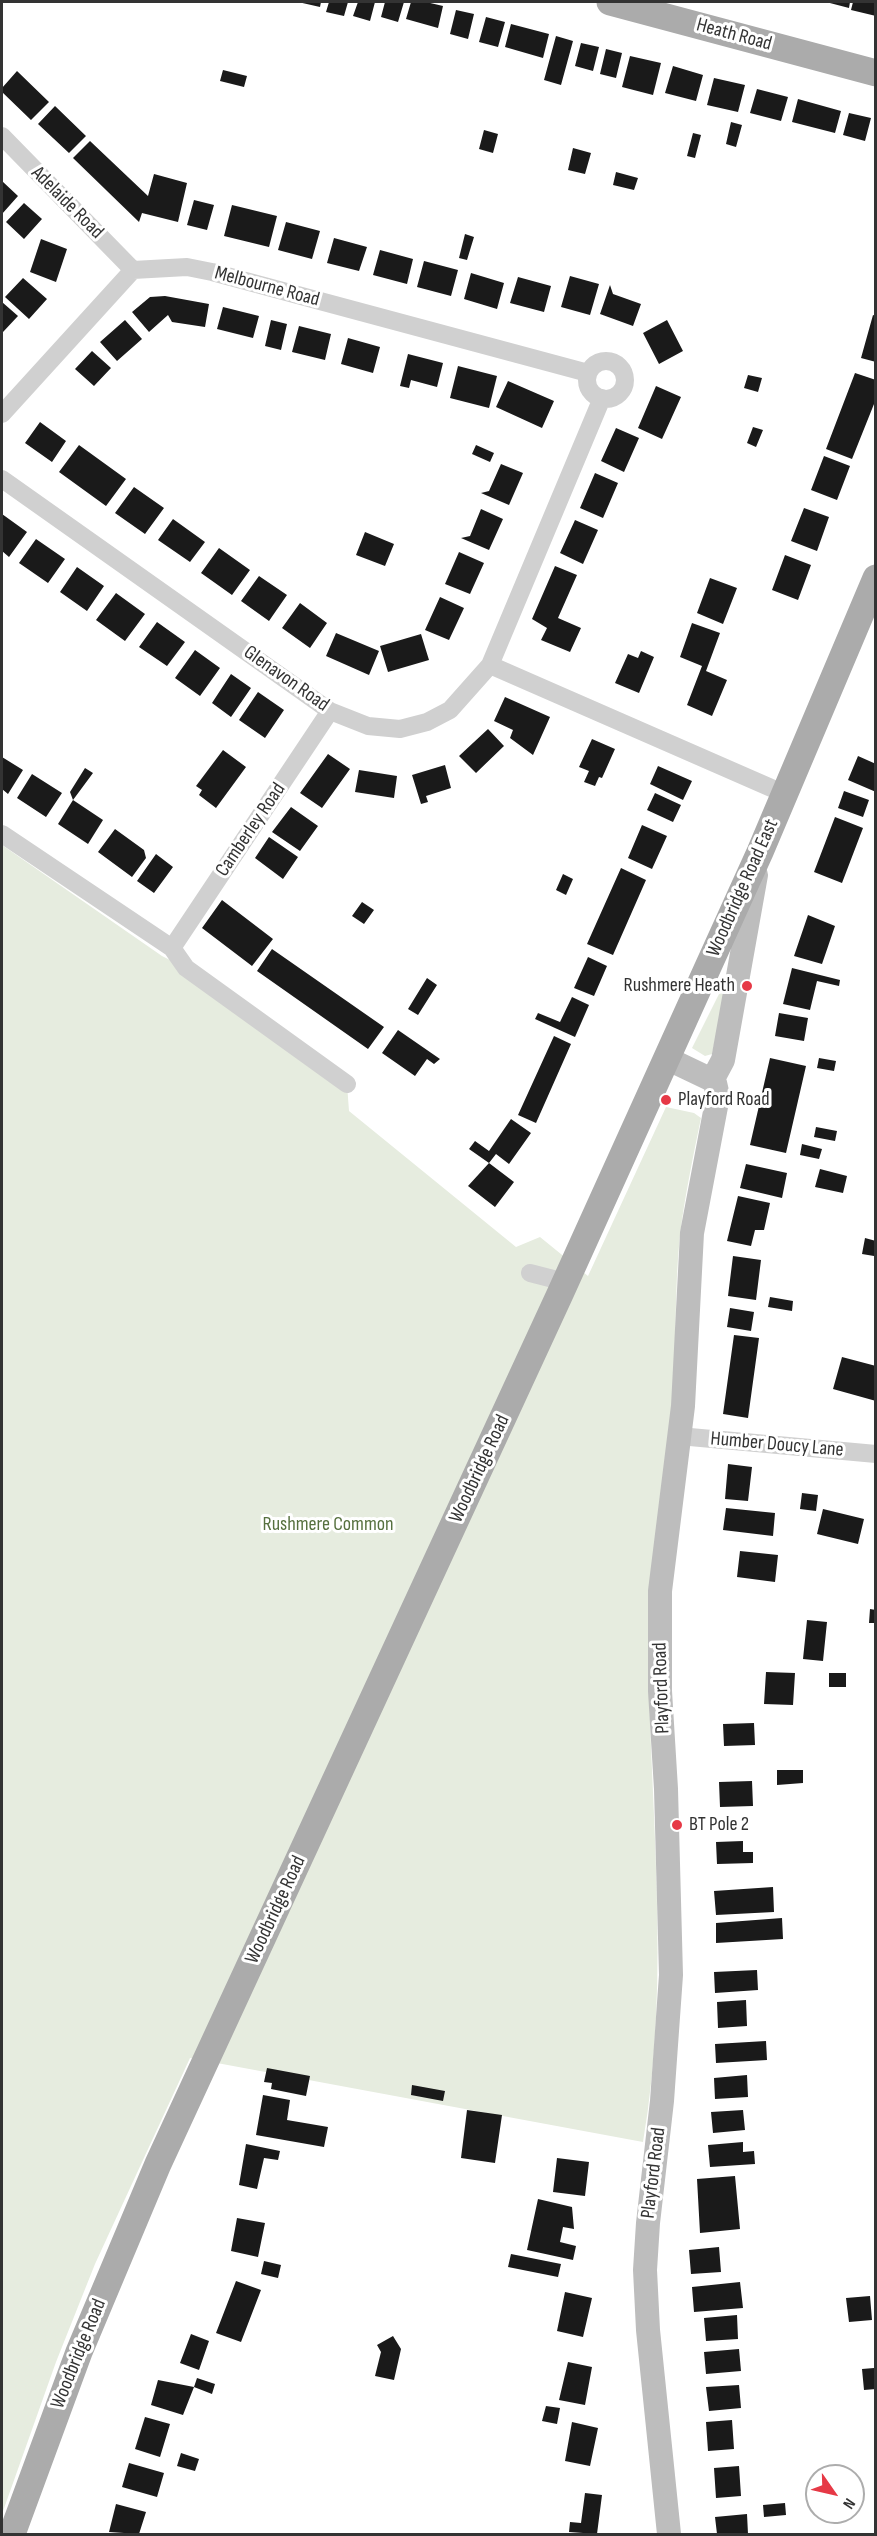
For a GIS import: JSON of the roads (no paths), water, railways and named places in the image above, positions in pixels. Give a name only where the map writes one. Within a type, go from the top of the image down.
[{"type":"main road","name":"Heath Road","points":[[610,2],[870,76]]},
{"type":"main road","name":"Woodbridge Road East","points":[[563,1288],[760,852],[876,578]]},
{"type":"main road","name":"Woodbridge Road","points":[[12,2535],[78,2352],[153,2175],[563,1288]]},
{"type":"street","name":"Adelaide Road","points":[[2,136],[133,270]]},
{"type":"street","name":"Melbourne Road","points":[[133,270],[187,267],[212,272],[588,374]]},
{"type":"street","points":[[2,414],[133,270]]},
{"type":"street","points":[[601,361],[613,362],[622,370],[624,382],[619,393],[614,397],[602,398],[591,392],[586,380],[588,374],[591,368],[601,361]]},
{"type":"street","points":[[602,398],[489,665],[785,794]]},
{"type":"street","name":"Glenavon Road","points":[[2,479],[330,711],[368,726],[400,729],[427,722],[450,710],[489,665]]},
{"type":"street","name":"Camberley Road","points":[[172,948],[330,711]]},
{"type":"street","points":[[2,834],[172,948],[186,968],[347,1084]]},
{"type":"street","points":[[666,1058],[710,1079],[715,1075],[723,1060],[760,852]]},
{"type":"street","name":"Playford Road","points":[[669,2535],[648,2330],[645,2270],[662,2101],[671,1975],[670,1884],[660,1691],[660,1591],[679,1436],[692,1233],[718,1096],[715,1083],[710,1079]]},
{"type":"street","points":[[530,1273],[563,1288]]},
{"type":"street","name":"Humber Doucy Lane","points":[[679,1436],[876,1454]]},
{"type":"place","name":"Rushmere Heath","points":[[747,986]]},
{"type":"place","name":"Playford Road","points":[[666,1100]]},
{"type":"place","name":"BT Pole 2","points":[[677,1825]]},
{"type":"park label","name":"Rushmere Common","points":[[328,1525]]}]
